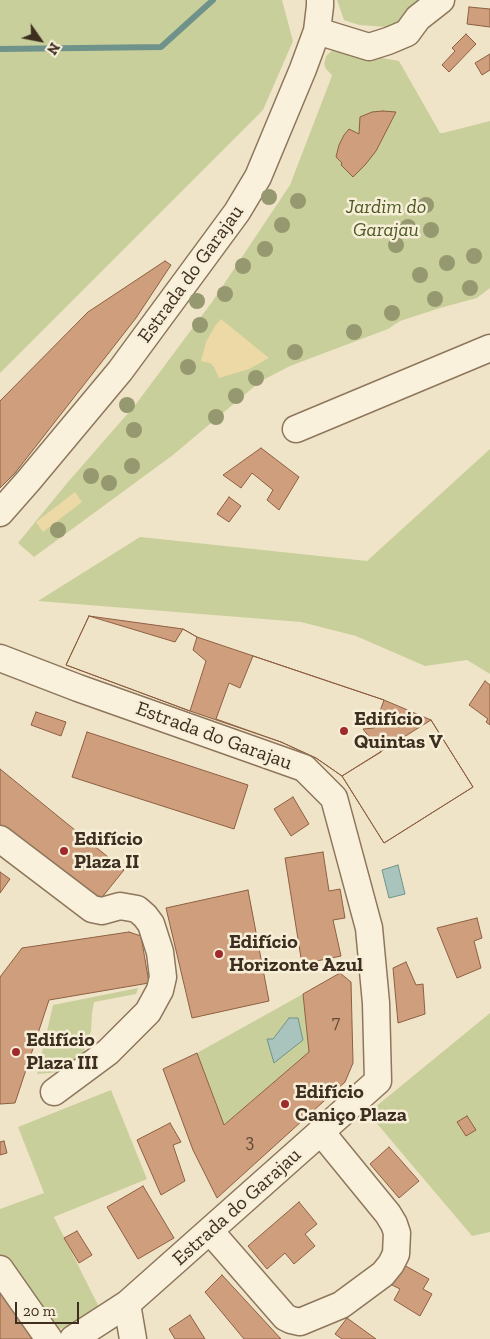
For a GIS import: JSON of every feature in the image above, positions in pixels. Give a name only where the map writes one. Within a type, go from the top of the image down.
[{"type":"street","name":"Estrada do Garajau","points":[[0,513],[120,371],[238,212],[258,177],[303,69],[317,31],[320,0]]},
{"type":"street","points":[[317,31],[369,47],[407,33],[418,18],[441,0]]},
{"type":"street","points":[[296,429],[490,348]]},
{"type":"street","name":"Estrada do Garajau","points":[[0,658],[78,688],[304,768],[334,798],[369,928],[376,1003],[378,1081],[127,1304],[73,1339]]},
{"type":"street","points":[[0,839],[92,909],[102,911],[120,906],[137,909],[151,924],[160,952],[163,977],[160,990],[148,1012],[108,1052],[54,1092]]},
{"type":"street","points":[[210,1231],[285,1317],[291,1320],[300,1322],[341,1306],[383,1274],[396,1254],[398,1233],[388,1214],[320,1132]]},
{"type":"street","points":[[0,1269],[49,1339]]},
{"type":"street","points":[[127,1304],[133,1339]]},
{"type":"green space","points":[[0,0],[282,0],[293,41],[263,110],[0,373]]},
{"type":"green space","points":[[337,0],[430,0],[400,28],[359,25],[344,20]]},
{"type":"green space","name":"Jardim do Garajau","points":[[333,50],[399,61],[440,133],[490,121],[490,288],[477,298],[400,321],[388,329],[290,366],[261,381],[173,455],[34,557],[18,543],[136,404],[212,302],[290,185],[332,75],[324,64],[326,56]]},
{"type":"green space","points":[[490,449],[490,674],[467,660],[425,666],[356,636],[301,622],[38,601],[140,537],[367,561]]},
{"type":"green space","points":[[138,988],[136,994],[94,1002],[91,1031],[83,1055],[61,1072],[37,1074],[53,1005]]},
{"type":"green space","points":[[303,994],[309,1052],[224,1125],[197,1053]]},
{"type":"green space","points":[[490,1013],[490,1232],[472,1236],[368,1113]]},
{"type":"green space","points":[[111,1090],[147,1179],[54,1217],[101,1311],[56,1331],[0,1257],[0,1209],[44,1193],[18,1127]]},
{"type":"sand","points":[[221,319],[269,358],[249,369],[219,378],[210,363],[201,361],[206,342]]},
{"type":"sand","points":[[75,492],[82,502],[43,532],[36,522]]},
{"type":"water","points":[[398,865],[405,894],[389,898],[382,870]]},
{"type":"water","points":[[289,1018],[298,1018],[303,1040],[274,1063],[267,1039],[273,1039]]},
{"type":"building","points":[[469,7],[490,9],[490,27],[467,24]]},
{"type":"building","points":[[466,34],[476,44],[449,72],[442,65],[455,51],[452,48]]},
{"type":"building","points":[[490,54],[490,70],[482,75],[475,63]]},
{"type":"building","points":[[372,112],[396,112],[376,151],[353,177],[336,157],[339,145],[349,129],[359,134],[360,117]]},
{"type":"building","points":[[165,261],[171,265],[136,318],[15,473],[0,488],[0,401],[88,312]]},
{"type":"building","points":[[261,448],[299,477],[279,510],[267,500],[273,490],[252,473],[241,488],[223,475]]},
{"type":"building","points":[[229,497],[241,506],[229,522],[217,514]]},
{"type":"building","points":[[89,616],[175,642],[183,629],[197,637],[193,650],[206,661],[190,711],[66,665]]},
{"type":"building","name":"Edifício Quintas V","points":[[89,616],[183,629],[197,637],[384,700],[431,720],[473,787],[384,843],[342,776],[316,758],[281,742],[66,665]]},
{"type":"building","points":[[253,656],[384,700],[374,728],[363,729],[381,752],[342,776],[316,758],[281,742],[216,719],[229,683],[240,688]]},
{"type":"building","points":[[485,681],[490,685],[490,725],[486,722],[488,719],[469,705]]},
{"type":"building","points":[[36,712],[66,722],[61,736],[31,725]]},
{"type":"building","points":[[431,720],[473,787],[384,843],[342,776]]},
{"type":"building","points":[[87,732],[248,785],[234,829],[72,777]]},
{"type":"building","name":"Edifício Plaza II","points":[[0,769],[124,870],[95,906],[0,829]]},
{"type":"building","points":[[293,797],[309,824],[291,836],[274,809]]},
{"type":"building","name":"Edifício Horizonte Azul","points":[[323,852],[329,891],[340,889],[345,918],[333,920],[341,956],[302,964],[285,858]]},
{"type":"building","points":[[0,872],[10,879],[0,893]]},
{"type":"building","name":"Edifício Horizonte Azul","points":[[248,890],[269,1001],[192,1018],[166,908]]},
{"type":"building","points":[[477,918],[482,938],[474,941],[481,968],[457,978],[437,928]]},
{"type":"building","name":"Edifício Plaza III","points":[[129,932],[141,936],[149,983],[49,1000],[15,1103],[0,1104],[0,977],[22,948]]},
{"type":"building","points":[[406,962],[416,985],[423,984],[425,1014],[398,1023],[393,968]]},
{"type":"building","name":"Edifício Caniço Plaza","points":[[340,973],[351,982],[353,1063],[345,1082],[217,1198],[193,1150],[163,1069],[197,1053],[224,1125],[309,1052],[303,994]]},
{"type":"building","points":[[467,1116],[476,1130],[466,1136],[457,1122]]},
{"type":"building","points":[[170,1123],[181,1142],[173,1145],[185,1181],[161,1195],[137,1140]]},
{"type":"building","points":[[4,1141],[7,1153],[0,1155],[0,1142]]},
{"type":"building","points":[[389,1147],[419,1181],[399,1198],[370,1164]]},
{"type":"building","points":[[143,1186],[174,1238],[138,1259],[107,1207]]},
{"type":"building","points":[[299,1202],[317,1224],[305,1234],[315,1246],[294,1264],[285,1253],[267,1269],[248,1246]]},
{"type":"building","points":[[77,1231],[92,1255],[79,1263],[64,1238]]},
{"type":"building","points":[[402,1264],[429,1279],[423,1289],[432,1294],[420,1316],[394,1300],[400,1289],[390,1284]]},
{"type":"building","points":[[222,1275],[281,1339],[244,1339],[205,1292]]},
{"type":"building","points":[[3,1294],[37,1339],[0,1339],[0,1295]]},
{"type":"building","points":[[190,1315],[205,1339],[175,1339],[169,1329]]},
{"type":"building","points":[[347,1318],[376,1339],[342,1339],[335,1334]]},
{"type":"waterway","points":[[0,49],[161,47],[213,0]]},
{"type":"place","name":"Edifício Quintas V","points":[[344,731]]},
{"type":"place","name":"Edifício Plaza II","points":[[64,851]]},
{"type":"place","name":"Edifício Horizonte Azul","points":[[219,954]]},
{"type":"place","name":"Edifício Plaza III","points":[[16,1052]]},
{"type":"place","name":"Edifício Caniço Plaza","points":[[285,1104]]}]
